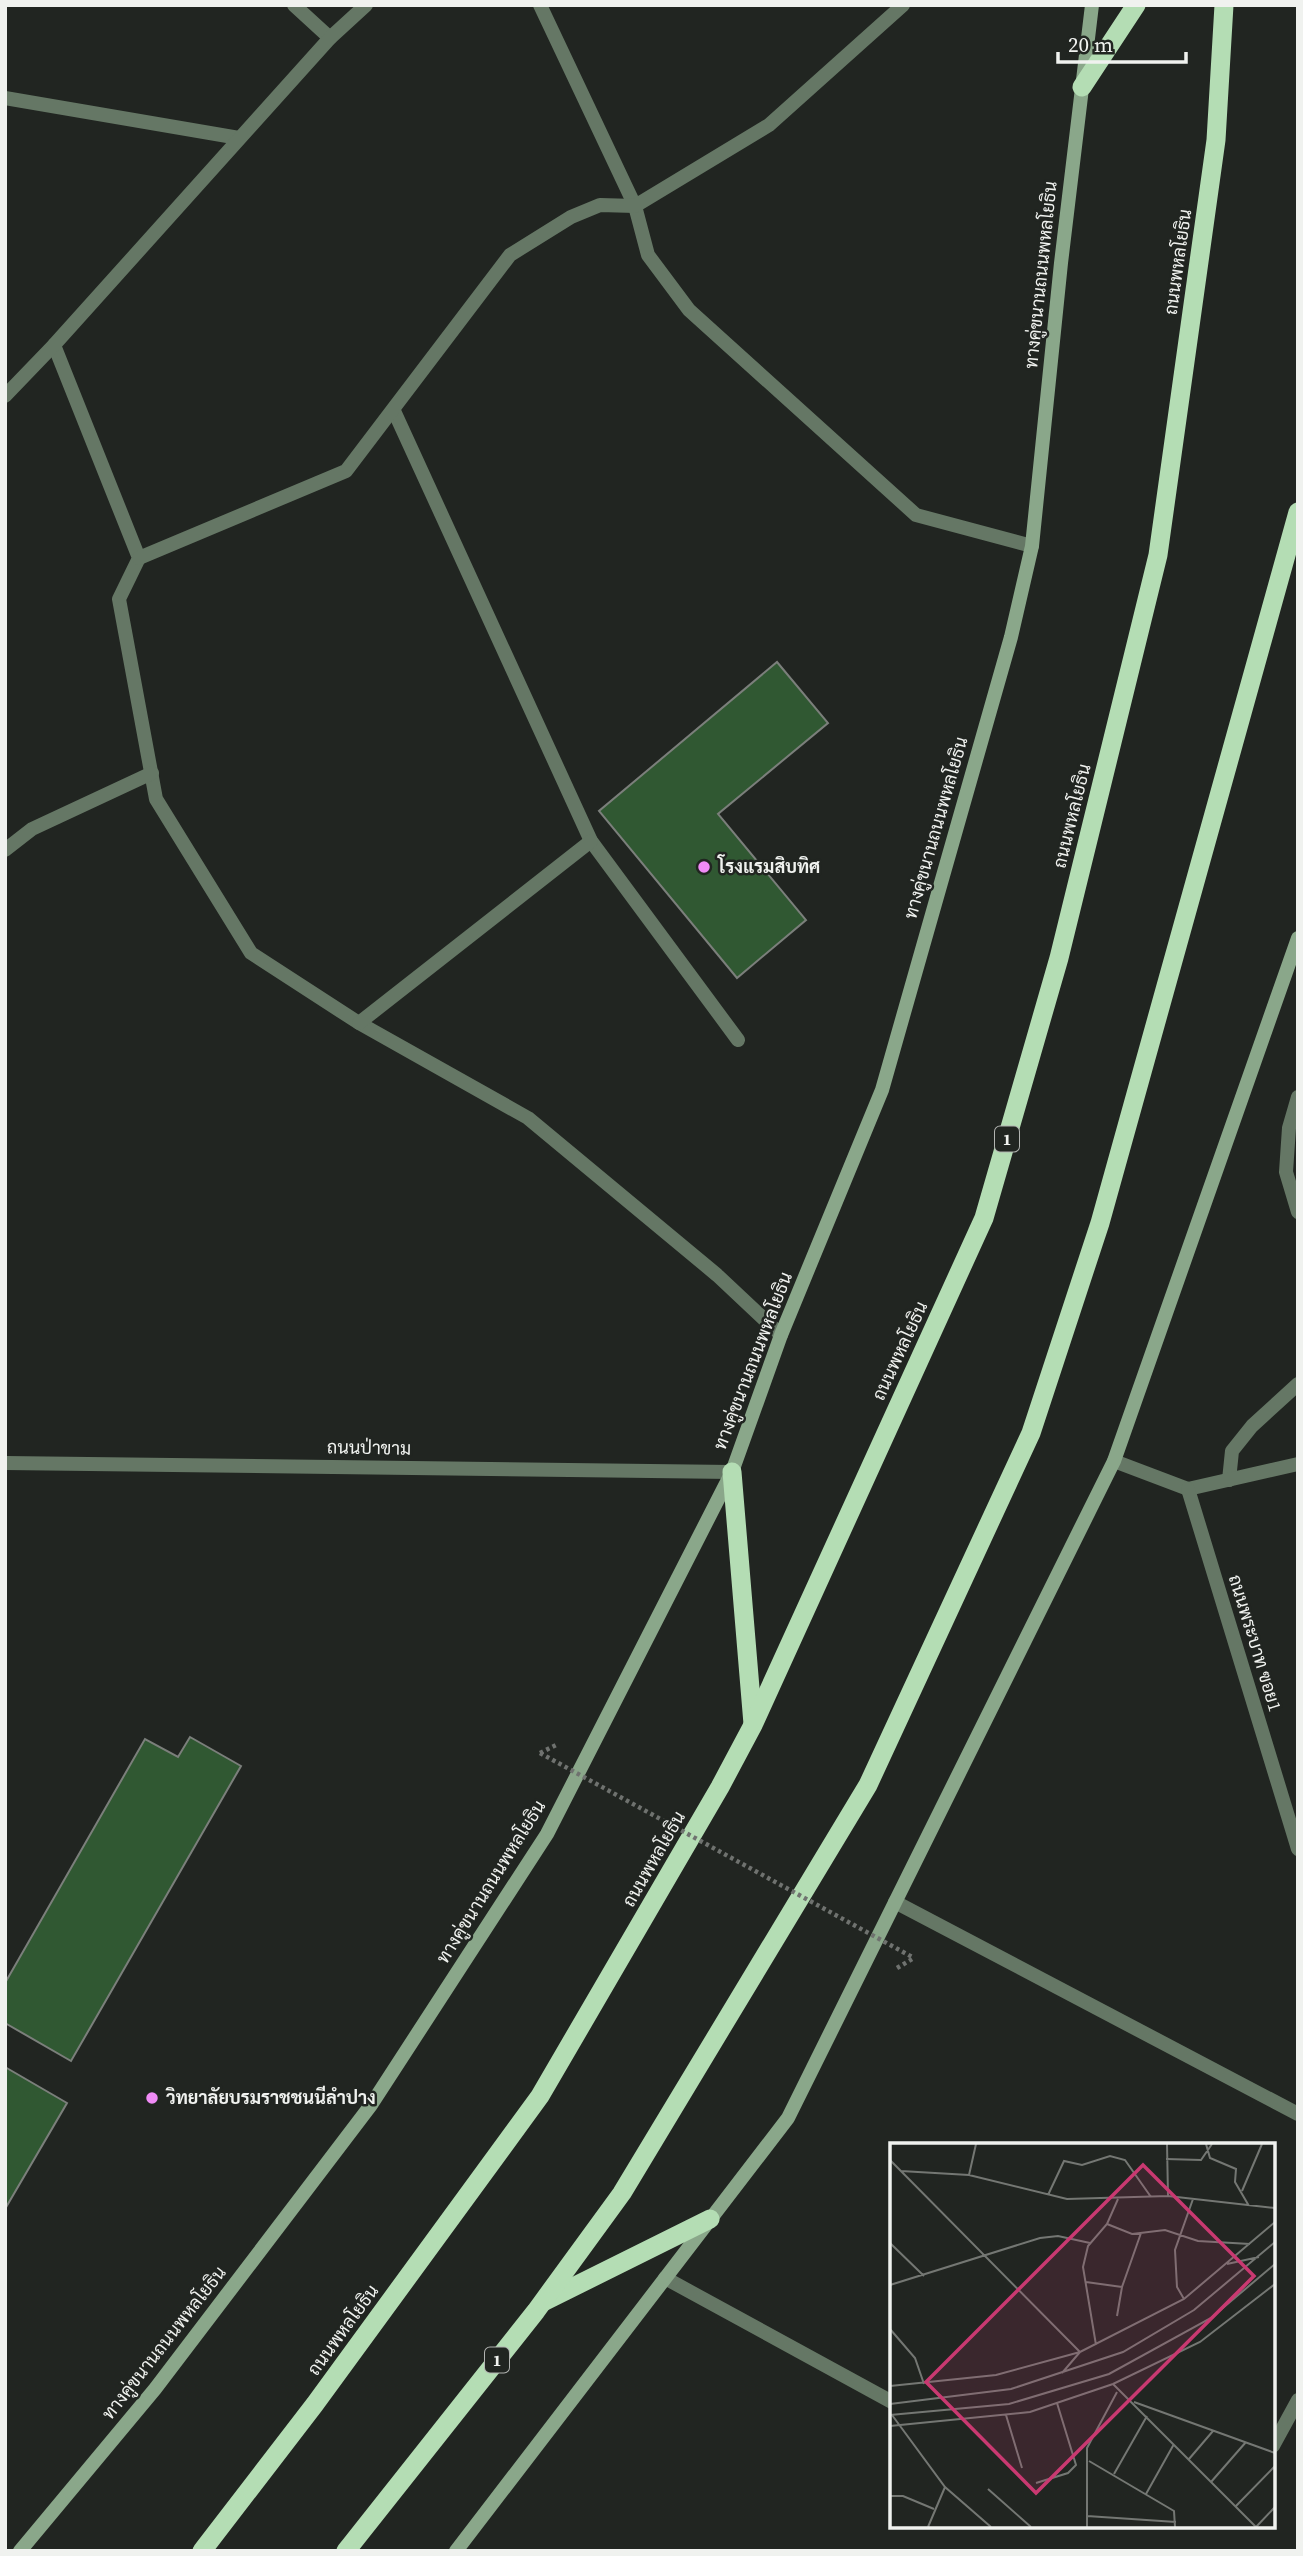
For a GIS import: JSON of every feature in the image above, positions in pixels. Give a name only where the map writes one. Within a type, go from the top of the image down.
[{"type":"highway","points":[[1082,87],[1136,5]]},
{"type":"highway","name":"ถนนพหลโยธิน","points":[[202,2551],[315,2404],[540,2096],[753,1726],[984,1218],[1059,958],[1158,555],[1216,140],[1224,5]]},
{"type":"highway","name":"1","points":[[346,2551],[542,2302],[622,2193],[868,1784],[1031,1433],[1101,1223],[1298,512]]},
{"type":"highway","points":[[732,1472],[753,1726]]},
{"type":"highway","points":[[542,2302],[710,2219]]},
{"type":"main road","name":"ทางคู่ขนานถนนพหลโยธิน","points":[[20,2551],[155,2389],[371,2105],[547,1834],[732,1472],[781,1335],[882,1090],[1011,637],[1032,546],[1092,5]]},
{"type":"main road","points":[[456,2551],[788,2118],[1114,1461],[1298,938]]},
{"type":"street","points":[[294,5],[330,38]]},
{"type":"street","points":[[5,396],[330,38],[366,5]]},
{"type":"street","points":[[540,5],[635,206],[648,255],[689,310],[916,515],[1032,546]]},
{"type":"street","points":[[781,1335],[717,1275],[528,1118],[359,1023],[251,953],[156,799],[119,599],[139,558],[346,471],[394,411],[510,254],[570,217],[600,205],[635,206],[769,125],[903,5]]},
{"type":"street","points":[[5,98],[239,138]]},
{"type":"street","points":[[54,345],[139,558]]},
{"type":"street","points":[[394,411],[591,841],[738,1040]]},
{"type":"street","points":[[5,850],[32,830],[152,773]]},
{"type":"street","points":[[359,1023],[591,841]]},
{"type":"street","points":[[1298,1097],[1289,1128],[1286,1172],[1298,1212]]},
{"type":"street","points":[[1229,1480],[1232,1451],[1252,1426],[1298,1384]]},
{"type":"street","points":[[1114,1461],[1188,1489],[1298,1464]]},
{"type":"street","name":"ถนนป่าขาม","points":[[5,1463],[732,1472]]},
{"type":"street","name":"ถนนพระบาท ฃอย1","points":[[1188,1489],[1298,1849]]},
{"type":"street","points":[[895,1902],[1298,2115]]},
{"type":"street","points":[[665,2278],[890,2401]]},
{"type":"street","points":[[1275,2442],[1298,2400]]},
{"type":"path","points":[[540,1753],[914,1958]]},
{"type":"building","name":"โรงแรมสิบทิศ","points":[[777,662],[828,723],[718,814],[806,920],[737,978],[599,811]]},
{"type":"building","points":[[190,1737],[241,1766],[71,2061],[5,2023],[5,1983],[145,1739],[178,1757]]},
{"type":"building","points":[[5,2067],[67,2103],[5,2209]]},
{"type":"place","name":"โรงแรมสิบทิศ","points":[[704,867]]},
{"type":"place","name":"วิทยาลัยบรมราชชนนีลำปาง","points":[[152,2098]]}]
